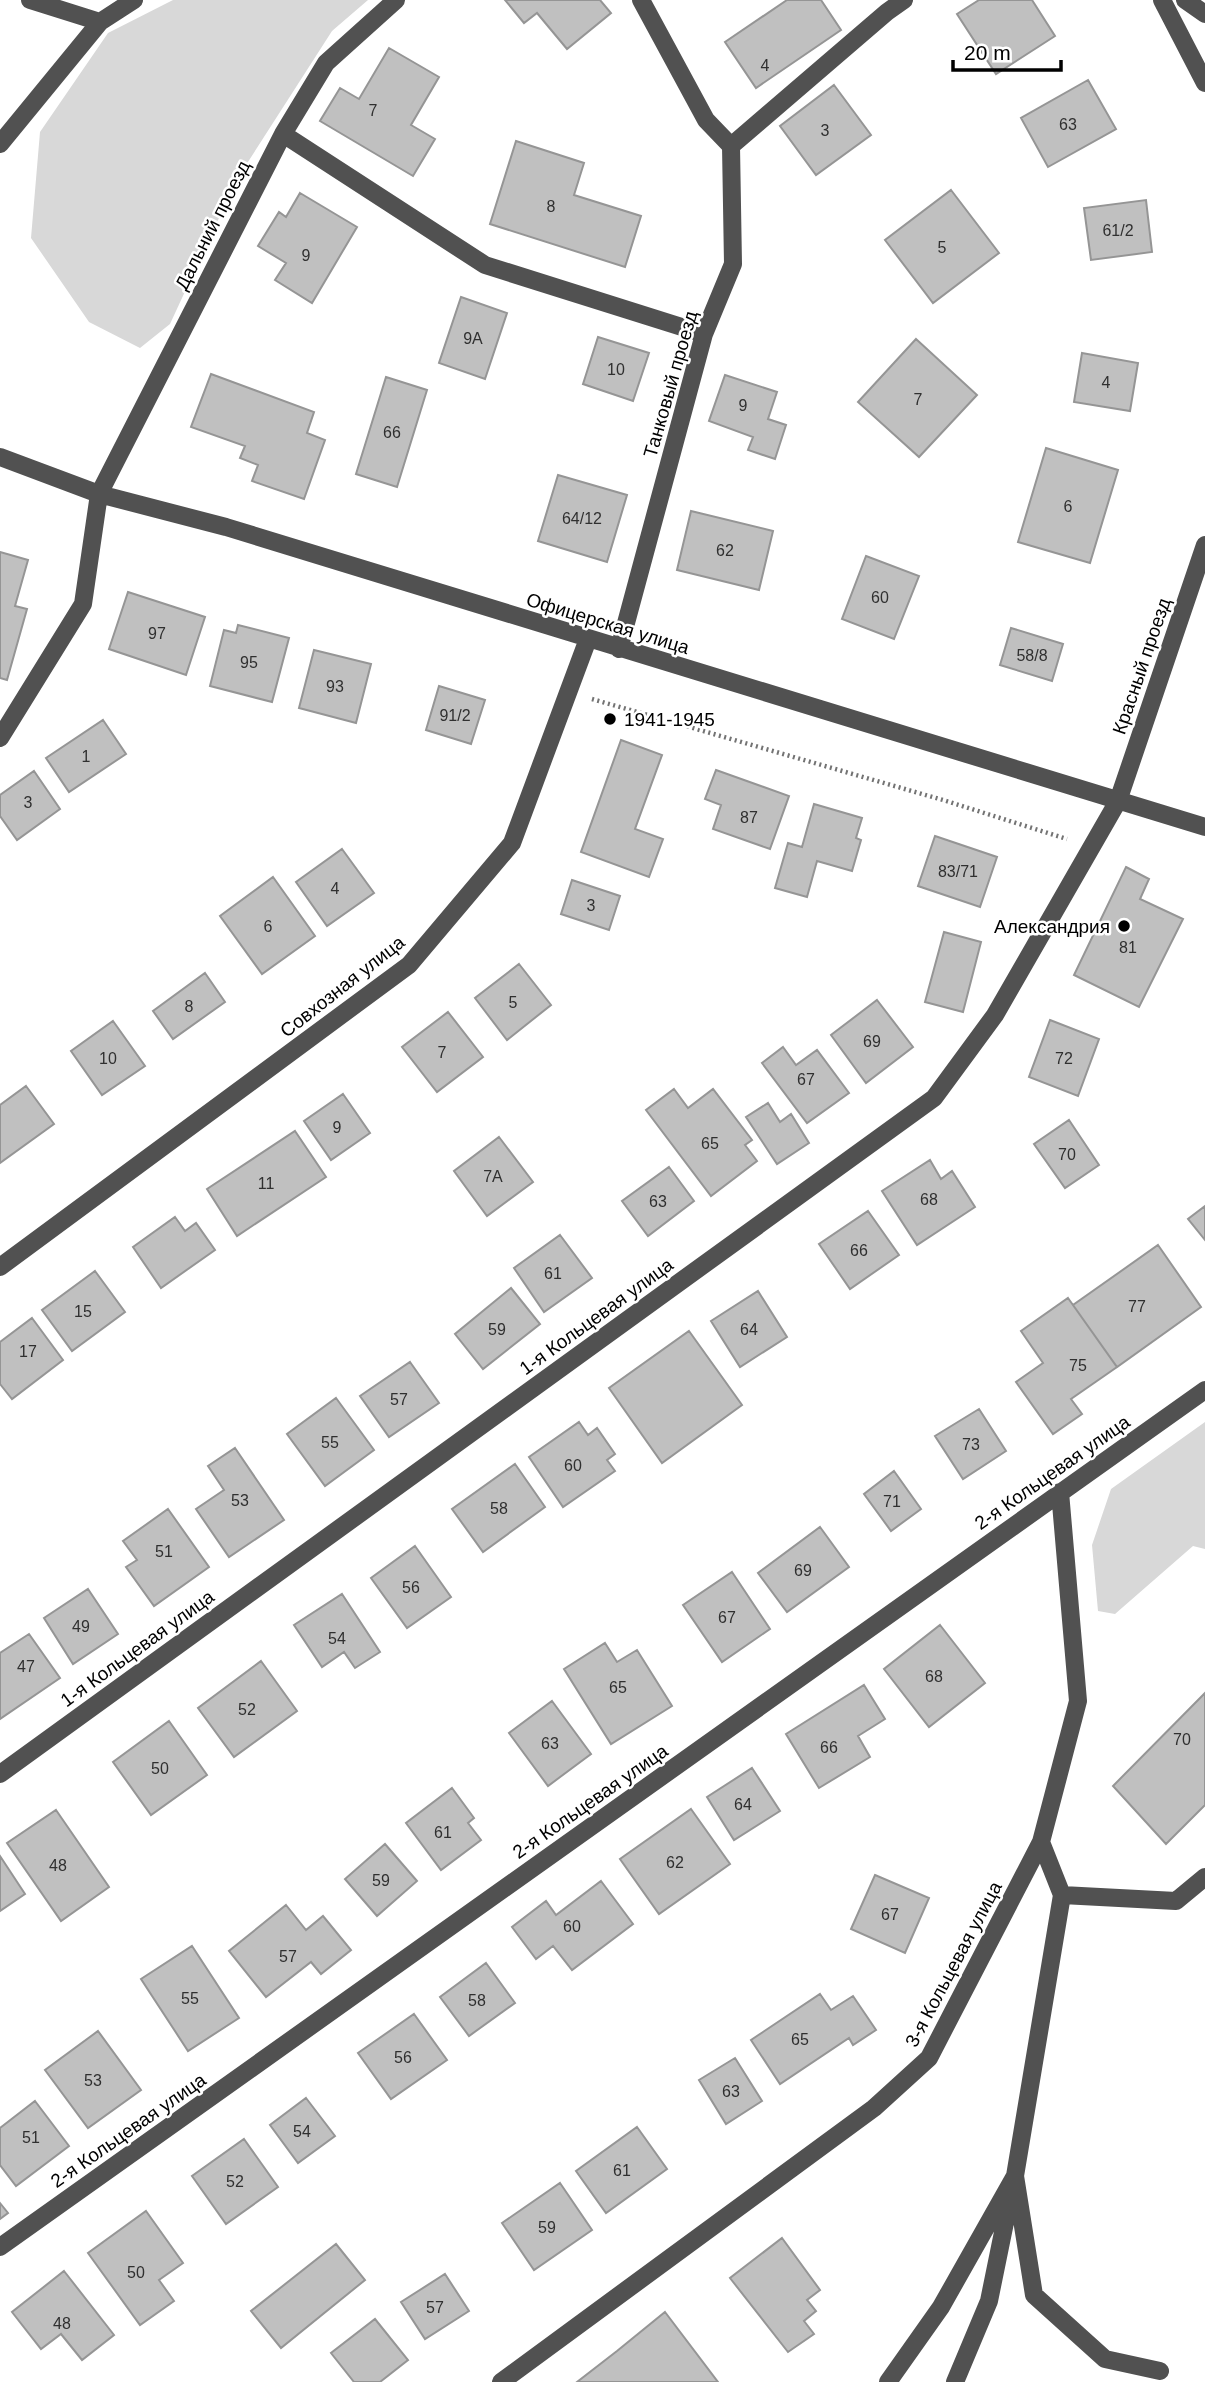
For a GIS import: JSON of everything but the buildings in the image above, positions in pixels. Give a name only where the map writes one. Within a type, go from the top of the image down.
[{"type":"street","points":[[30,0],[100,22]]},
{"type":"street","points":[[0,144],[100,22],[134,0]]},
{"type":"street","name":"Дальний проезд","points":[[99,494],[283,134],[326,63],[396,0]]},
{"type":"street","points":[[641,0],[706,120],[731,146],[904,0]]},
{"type":"street","points":[[1162,0],[1205,83]]},
{"type":"street","points":[[1185,0],[1205,14]]},
{"type":"street","points":[[283,134],[485,265],[704,334]]},
{"type":"street","name":"Танковый проезд","points":[[619,649],[704,334],[733,264],[731,146]]},
{"type":"street","name":"Офицерская улица","points":[[0,457],[99,494],[226,527],[1205,827]]},
{"type":"street","points":[[0,738],[83,604],[99,494]]},
{"type":"street","name":"Красный проезд","points":[[1118,800],[1205,545]]},
{"type":"street","name":"Совхозная улица","points":[[0,1267],[409,965],[512,843],[588,639]]},
{"type":"street","name":"1-я Кольцевая улица","points":[[0,1773],[934,1098],[995,1015],[1118,800]]},
{"type":"street","name":"2-я Кольцевая улица","points":[[0,2247],[1205,1390]]},
{"type":"street","name":"3-я Кольцевая улица","points":[[501,2382],[874,2108],[929,2058],[1041,1842],[1078,1702],[1060,1492]]},
{"type":"street","points":[[955,2382],[989,2301],[1015,2176],[1062,1895],[1041,1842]]},
{"type":"street","points":[[1062,1895],[1176,1901],[1205,1877]]},
{"type":"street","points":[[1015,2176],[1034,2295],[1105,2359],[1160,2371]]},
{"type":"street","points":[[888,2382],[942,2307],[1015,2176]]},
{"type":"path","points":[[568,693],[943,800],[1091,847]]},
{"type":"shaded area","points":[[173,0],[368,0],[332,31],[237,179],[170,324],[140,348],[89,322],[31,238],[40,132],[108,33]]},
{"type":"shaded area","points":[[1205,1422],[1205,1549],[1193,1546],[1115,1614],[1098,1611],[1092,1545],[1111,1489]]},
{"type":"place","name":"1941-1945","points":[[610,719]]},
{"type":"place","name":"Александрия","points":[[1124,926]]}]
